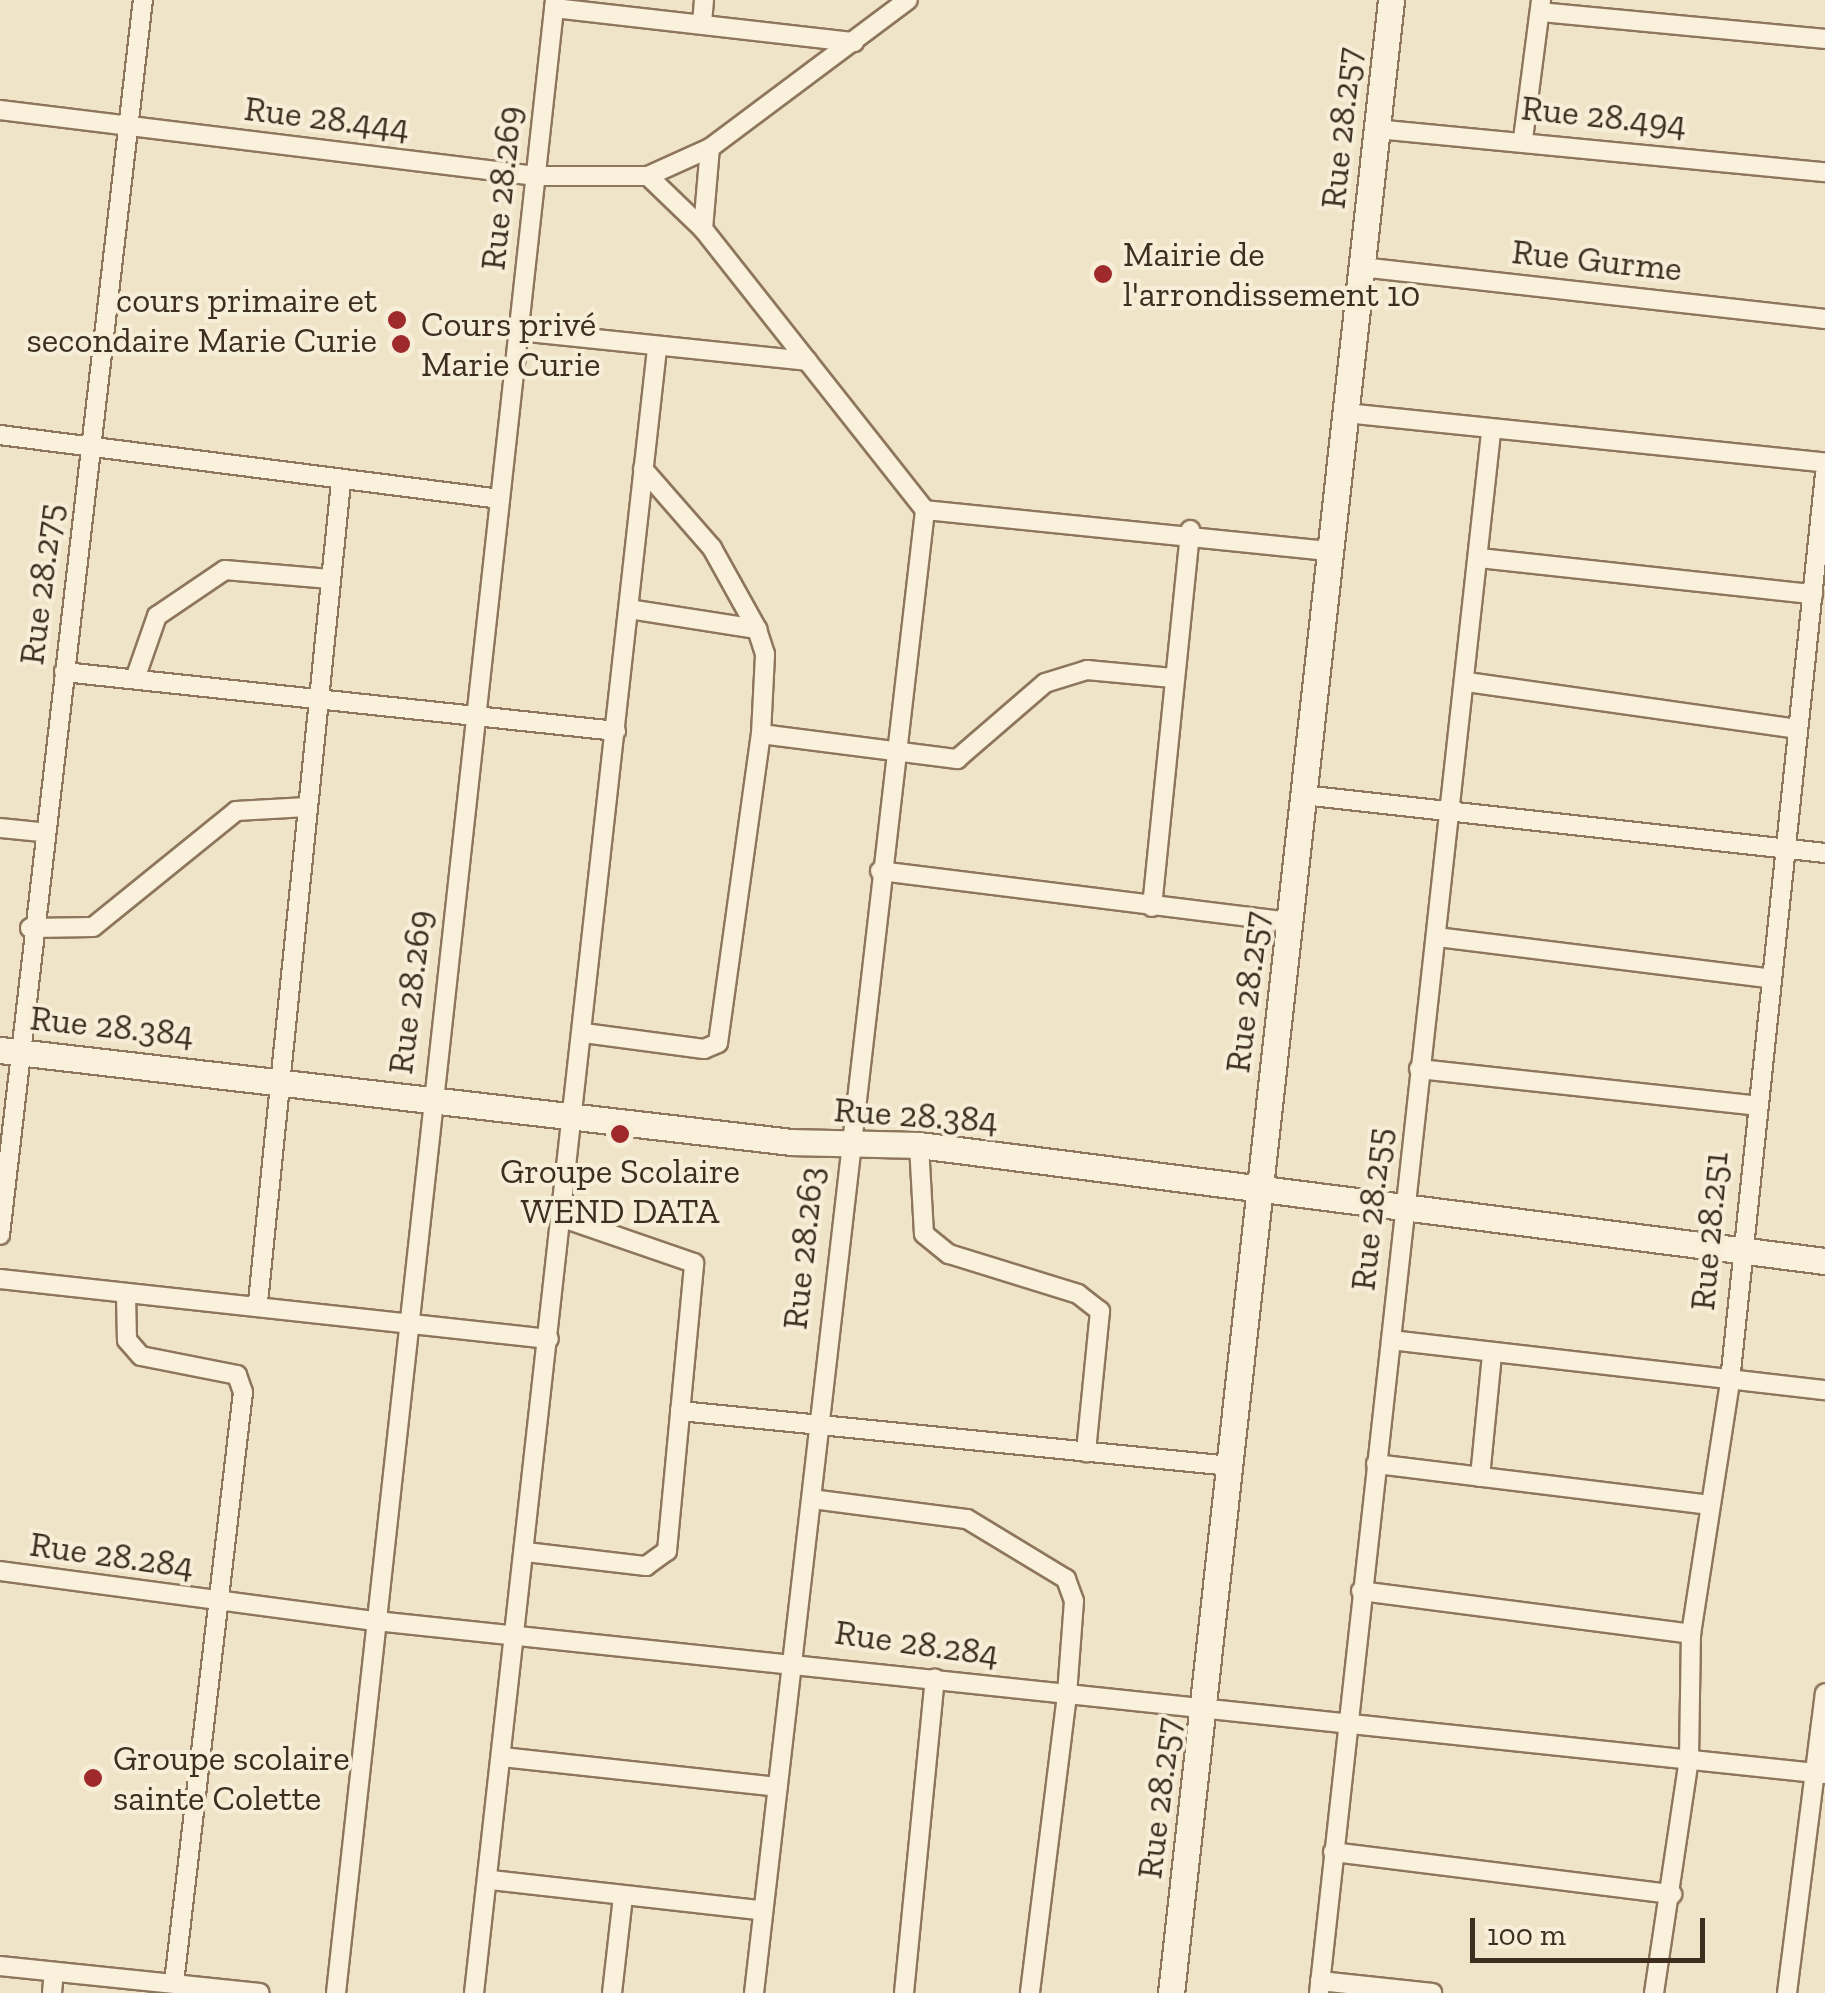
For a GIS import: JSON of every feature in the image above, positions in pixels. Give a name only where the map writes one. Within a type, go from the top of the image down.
[{"type":"street","name":"Rue 28.275","points":[[0,1236],[9,1051],[30,928],[64,672],[143,0]]},
{"type":"street","points":[[702,23],[704,0]]},
{"type":"street","points":[[908,0],[710,148],[648,176],[703,230],[925,510],[1190,530],[1329,552]]},
{"type":"street","name":"Rue 28.257","points":[[1171,1993],[1391,0]]},
{"type":"street","points":[[554,4],[854,42]]},
{"type":"street","name":"Rue 28.269","points":[[336,1993],[430,1100],[554,4]]},
{"type":"street","points":[[1524,139],[1541,6],[1825,39]]},
{"type":"street","name":"Rue 28.444","points":[[0,110],[536,176],[648,176]]},
{"type":"street","name":"Rue 28.494","points":[[1376,129],[1524,139],[1825,172]]},
{"type":"street","points":[[703,230],[710,148]]},
{"type":"street","name":"Rue Gurme","points":[[1361,267],[1825,318]]},
{"type":"street","points":[[518,331],[807,361]]},
{"type":"street","points":[[474,1993],[491,1880],[549,1340],[566,1219],[657,348]]},
{"type":"street","points":[[1345,413],[1491,432],[1825,463]]},
{"type":"street","name":"Rue 28.255","points":[[1320,1987],[1345,1720],[1391,1340],[1400,1213],[1467,682],[1491,432]]},
{"type":"street","points":[[0,435],[90,450],[500,500]]},
{"type":"street","points":[[584,1033],[704,1049],[718,1043],[761,734],[765,654],[756,628],[712,548],[643,468]]},
{"type":"street","name":"Rue 28.251","points":[[1654,1993],[1672,1894],[1689,1760],[1691,1634],[1730,1381],[1737,1251],[1825,474]]},
{"type":"street","points":[[258,1302],[276,1078],[321,697],[341,482]]},
{"type":"street","name":"Rue 28.263","points":[[754,1993],[760,1910],[795,1659],[846,1145],[925,510]]},
{"type":"street","points":[[1152,908],[1190,530]]},
{"type":"street","points":[[1478,558],[1813,594]]},
{"type":"street","points":[[136,676],[157,616],[224,570],[330,579]]},
{"type":"street","points":[[629,609],[756,628]]},
{"type":"street","points":[[64,672],[136,676],[476,720],[616,732]]},
{"type":"street","points":[[761,734],[957,759],[1046,683],[1068,674],[1173,678]]},
{"type":"street","points":[[1467,682],[1797,729]]},
{"type":"street","points":[[1303,794],[1825,853]]},
{"type":"street","points":[[30,928],[93,927],[236,811],[307,807]]},
{"type":"street","points":[[0,828],[40,832]]},
{"type":"street","points":[[880,871],[1152,908],[1291,922]]},
{"type":"street","points":[[1436,937],[1766,978]]},
{"type":"street","name":"Rue 28.384","points":[[9,1051],[846,1145],[919,1145],[1400,1213],[1825,1262]]},
{"type":"street","points":[[1419,1069],[1753,1105]]},
{"type":"street","points":[[919,1145],[924,1234],[948,1254],[1078,1294],[1100,1312],[1086,1452]]},
{"type":"street","points":[[526,1552],[646,1566],[663,1558],[694,1263],[566,1219]]},
{"type":"street","points":[[0,1279],[126,1294],[258,1302],[408,1326],[549,1340]]},
{"type":"street","points":[[126,1294],[126,1340],[141,1356],[241,1381],[212,1602],[174,1983]]},
{"type":"street","points":[[1391,1340],[1825,1390]]},
{"type":"street","points":[[1480,1477],[1492,1354]]},
{"type":"street","points":[[680,1411],[1230,1466]]},
{"type":"street","points":[[1376,1464],[1709,1505]]},
{"type":"street","points":[[812,1499],[967,1519],[1052,1566],[1074,1600],[1030,1993]]},
{"type":"street","name":"Rue 28.284","points":[[0,1572],[376,1621],[795,1659],[1066,1695],[1204,1705],[1819,1774]]},
{"type":"street","points":[[1361,1591],[1691,1634]]},
{"type":"street","points":[[904,1993],[935,1679]]},
{"type":"street","points":[[1787,1993],[1819,1774],[1825,1693]]},
{"type":"street","points":[[502,1757],[777,1787]]},
{"type":"street","points":[[1333,1852],[1672,1894]]},
{"type":"street","points":[[491,1880],[760,1910]]},
{"type":"street","points":[[612,1993],[623,1896]]},
{"type":"street","points":[[0,1966],[260,1993]]},
{"type":"street","points":[[52,1993],[54,1972]]},
{"type":"street","points":[[1320,1987],[1432,1993]]},
{"type":"place","name":"Mairie de l'arrondissement 10","points":[[1103,274]]},
{"type":"place","name":"cours primaire et secondaire Marie Curie","points":[[397,320]]},
{"type":"place","name":"Cours privé Marie Curie","points":[[401,344]]},
{"type":"place","name":"Groupe Scolaire WEND DATA","points":[[620,1134]]},
{"type":"place","name":"Groupe scolaire sainte Colette","points":[[93,1778]]}]
